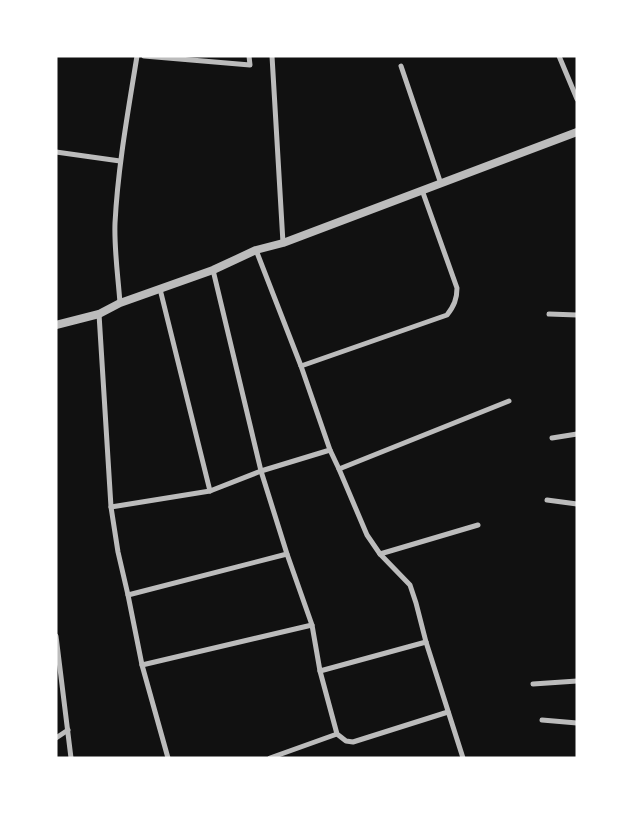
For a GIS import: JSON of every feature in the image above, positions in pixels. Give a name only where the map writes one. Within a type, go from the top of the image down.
[{"type":"street","points":[[120,303],[115,224],[120,161],[137,56]]},
{"type":"street","points":[[144,56],[250,65],[249,56]]},
{"type":"street","points":[[272,56],[283,243]]},
{"type":"street","points":[[559,56],[577,100]]},
{"type":"street","points":[[400,66],[441,184]]},
{"type":"street","points":[[56,325],[99,314],[120,303],[213,270],[256,250],[283,243],[577,132]]},
{"type":"street","points":[[56,152],[120,161]]},
{"type":"street","points":[[301,366],[447,315],[453,308],[457,298],[457,288],[422,190]]},
{"type":"street","points":[[256,250],[301,366],[330,450],[340,469],[367,535],[380,554],[410,586],[463,758]]},
{"type":"street","points":[[213,270],[261,471],[312,625],[320,671],[337,734],[346,741],[353,742],[448,712]]},
{"type":"street","points":[[160,289],[210,491]]},
{"type":"street","points":[[99,314],[111,507],[118,552],[142,666],[168,758]]},
{"type":"street","points":[[549,314],[577,315]]},
{"type":"street","points":[[340,469],[509,401]]},
{"type":"street","points":[[552,438],[577,434]]},
{"type":"street","points":[[111,507],[210,491],[261,471],[330,450]]},
{"type":"street","points":[[548,500],[577,504]]},
{"type":"street","points":[[380,554],[478,525]]},
{"type":"street","points":[[128,595],[287,554]]},
{"type":"street","points":[[142,666],[312,625]]},
{"type":"street","points":[[56,636],[71,758]]},
{"type":"street","points":[[320,671],[426,642]]},
{"type":"street","points":[[533,684],[577,681]]},
{"type":"street","points":[[542,720],[577,723]]},
{"type":"street","points":[[56,738],[68,730]]},
{"type":"street","points":[[270,758],[283,756],[337,734]]}]
